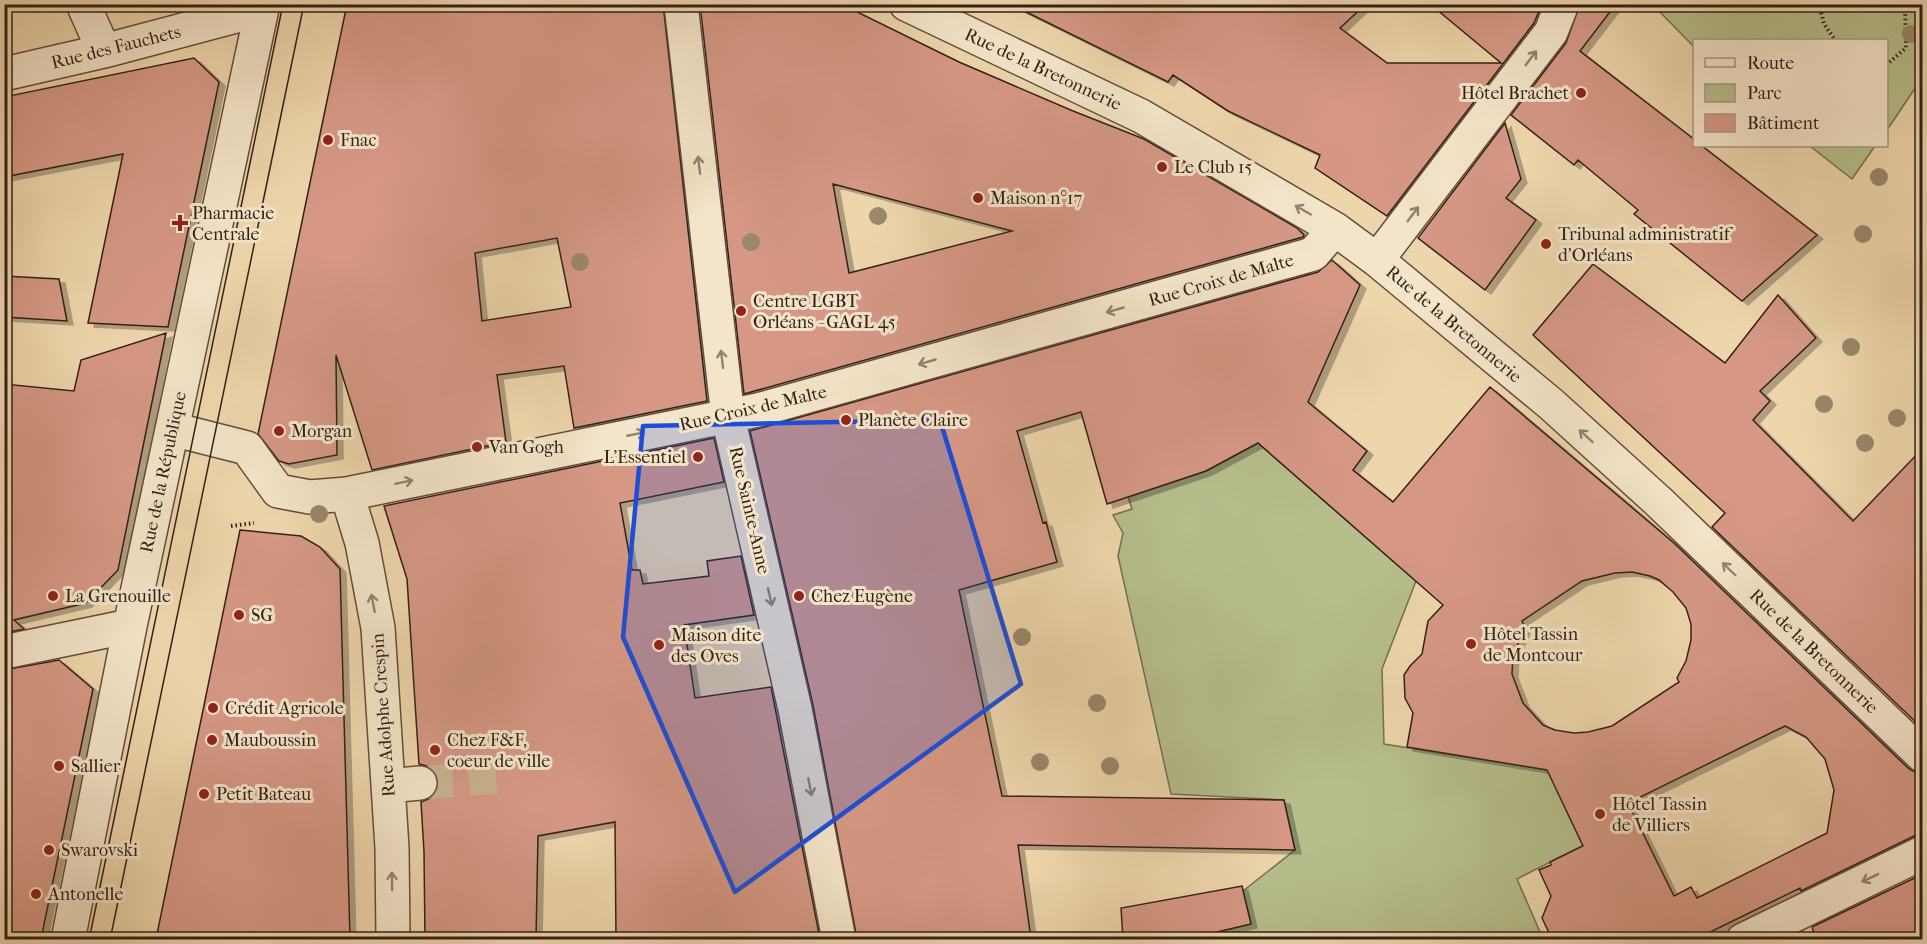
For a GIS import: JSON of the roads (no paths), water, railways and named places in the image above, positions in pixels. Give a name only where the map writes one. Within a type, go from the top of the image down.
[{"type":"street","points":[[83,4],[104,51]]},
{"type":"street","name":"Rue Sainte-Anne","points":[[681,4],[728,417],[795,709],[839,939]]},
{"type":"street","name":"Rue de la Bretonnerie","points":[[906,4],[1141,116],[1335,229],[1377,260],[1551,404],[1593,442],[1923,755]]},
{"type":"street","points":[[1377,260],[1551,32],[1562,4]]},
{"type":"street","name":"Rue des Fauchets","points":[[4,74],[104,51],[262,7]]},
{"type":"street","name":"Rue de la République","points":[[68,939],[130,626],[262,7]]},
{"type":"street","name":"Rue Croix de Malte","points":[[172,429],[247,448],[278,491],[310,497],[347,494],[758,410],[1313,254],[1335,229]]},
{"type":"street","name":"Rue Adolphe Crespin","points":[[347,494],[362,543],[378,628],[392,848],[393,939]]},
{"type":"street","points":[[4,652],[130,626]]},
{"type":"street","points":[[388,786],[420,783]]},
{"type":"street","points":[[1743,939],[1923,853]]},
{"type":"tunnel","points":[[420,783],[496,777]]},
{"type":"tram line","points":[[89,940],[283,4]]},
{"type":"tram line","points":[[110,940],[304,4]]},
{"type":"place","name":"Hôtel Brachet","points":[[1581,93]]},
{"type":"place","name":"Fnac","points":[[328,140]]},
{"type":"place","name":"Le Club 15","points":[[1162,167]]},
{"type":"place","name":"Maison n°17","points":[[978,198]]},
{"type":"place","name":"Pharmacie Centrale","points":[[180,223]]},
{"type":"place","name":"Tribunal administratif d'Orléans","points":[[1546,244]]},
{"type":"place","name":"Centre LGBT Orléans - GAGL 45","points":[[741,311]]},
{"type":"place","name":"Planète Claire","points":[[846,420]]},
{"type":"place","name":"Morgan","points":[[279,431]]},
{"type":"place","name":"Van Gogh","points":[[477,447]]},
{"type":"place","name":"L'Essentiel","points":[[698,457]]},
{"type":"place","name":"La Grenouille","points":[[53,596]]},
{"type":"place","name":"Chez Eugène","points":[[799,596]]},
{"type":"place","name":"SG","points":[[239,615]]},
{"type":"place","name":"Hôtel Tassin de Montcour","points":[[1471,644]]},
{"type":"place","name":"Maison dite des Oves","points":[[659,645]]},
{"type":"place","name":"Crédit Agricole","points":[[213,708]]},
{"type":"place","name":"Mauboussin","points":[[212,740]]},
{"type":"place","name":"Chez F&F, coeur de ville","points":[[435,750]]},
{"type":"place","name":"Sallier","points":[[59,766]]},
{"type":"place","name":"Petit Bateau","points":[[204,794]]},
{"type":"place","name":"Hôtel Tassin de Villiers","points":[[1600,814]]},
{"type":"place","name":"Swarovski","points":[[49,850]]},
{"type":"place","name":"Antonelle","points":[[36,894]]}]
